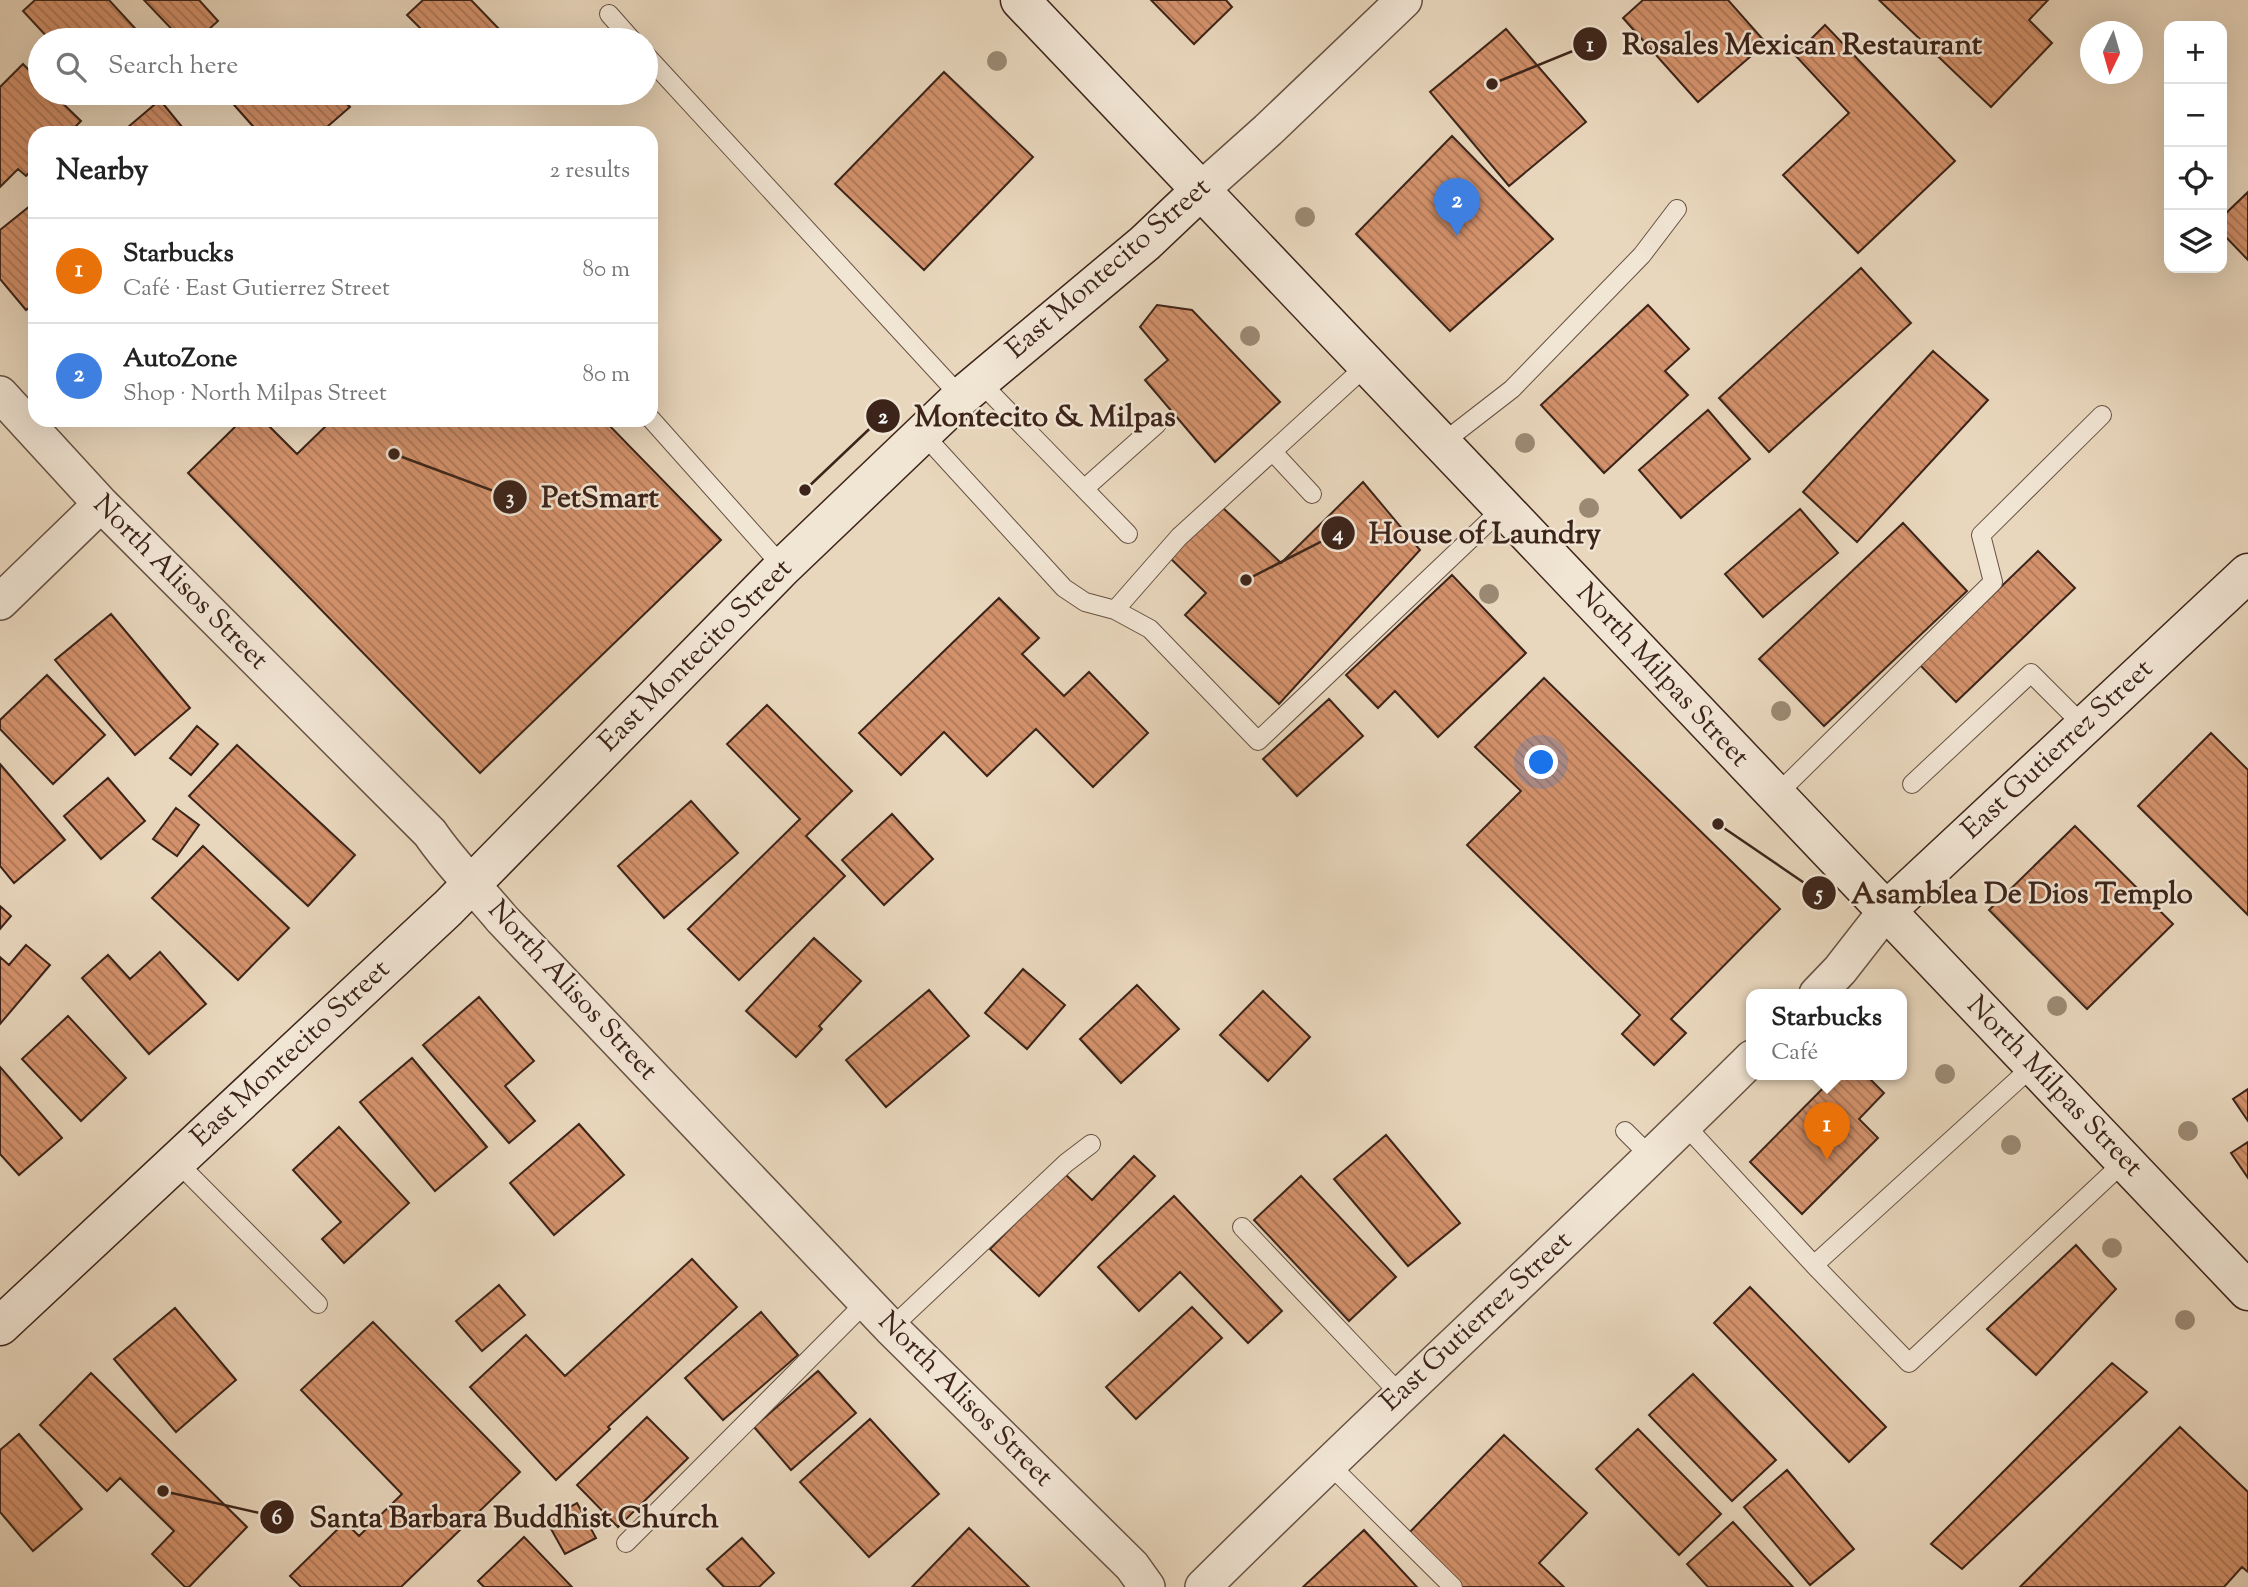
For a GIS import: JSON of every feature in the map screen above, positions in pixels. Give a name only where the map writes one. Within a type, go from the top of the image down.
[{"type":"main road","name":"North Milpas Street","points":[[1020,0],[2248,1291]]},
{"type":"main road","name":"East Montecito Street","points":[[0,1326],[473,883],[783,567],[970,389],[1145,243],[1202,189]]},
{"type":"main road","name":"East Gutierrez Street","points":[[1886,911],[2248,573]]},
{"type":"street","name":"East Montecito Street","points":[[1202,189],[1404,0]]},
{"type":"street","name":"North Alisos Street","points":[[0,394],[28,424]]},
{"type":"street","name":"North Alisos Street","points":[[30,427],[101,504],[430,833],[443,852],[502,919],[866,1302],[1132,1566],[1147,1587]]},
{"type":"street","points":[[0,602],[101,504]]},
{"type":"street","name":"East Gutierrez Street","points":[[1822,989],[1886,911]]},
{"type":"street","name":"East Gutierrez Street","points":[[1203,1587],[1328,1463],[1746,1064]]},
{"type":"lane","points":[[608,14],[621,28]]},
{"type":"lane","points":[[658,67],[970,389],[1084,489],[1128,534]]},
{"type":"lane","points":[[1441,444],[1512,389],[1642,255],[1678,209]]},
{"type":"lane","points":[[1115,610],[1179,537],[1367,365]]},
{"type":"lane","points":[[1775,796],[1993,582],[1981,535],[2102,415]]},
{"type":"lane","points":[[1084,489],[1157,424]]},
{"type":"lane","points":[[658,427],[783,567]]},
{"type":"lane","points":[[924,435],[1064,588],[1085,602],[1115,610],[1150,629],[1258,741],[1503,508]]},
{"type":"lane","points":[[1272,452],[1312,494]]},
{"type":"lane","points":[[1912,784],[2031,673],[2084,726]]},
{"type":"lane","points":[[1814,1265],[2034,1065]]},
{"type":"lane","points":[[1685,1125],[1909,1363],[2125,1161]]},
{"type":"lane","points":[[1625,1131],[1651,1157]]},
{"type":"lane","points":[[891,1328],[1066,1163],[1091,1144]]},
{"type":"lane","points":[[176,1161],[318,1304]]},
{"type":"lane","points":[[1242,1227],[1400,1394]]},
{"type":"lane","points":[[626,1543],[866,1302]]},
{"type":"lane","points":[[1328,1463],[1453,1587]]},
{"type":"building","points":[[35,0],[109,0],[135,28],[39,28],[23,11]]},
{"type":"building","points":[[144,0],[199,0],[218,21],[210,28],[171,28]]},
{"type":"building","points":[[423,0],[471,0],[498,28],[420,28],[407,15]]},
{"type":"building","points":[[1151,0],[1226,0],[1232,7],[1194,44]]},
{"type":"building","points":[[1643,0],[1728,0],[1766,43],[1698,102],[1623,18]]},
{"type":"building","points":[[1879,0],[2048,0],[2029,20],[2052,43],[1991,107]]},
{"type":"building","points":[[1825,25],[1955,161],[1858,253],[1783,175],[1849,113],[1795,55]]},
{"type":"building","points":[[1506,29],[1586,122],[1509,186],[1430,92]]},
{"type":"building","points":[[23,64],[28,69],[28,105],[64,105],[81,121],[76,126],[28,126],[28,174],[26,176],[18,169],[0,187],[0,87]]},
{"type":"building","points":[[944,72],[1033,157],[924,270],[835,184]]},
{"type":"building","points":[[154,105],[164,105],[181,126],[129,126]]},
{"type":"building","points":[[234,105],[350,107],[328,126],[253,126]]},
{"type":"building","points":[[1452,136],[1553,239],[1450,331],[1356,234]]},
{"type":"building","points":[[2248,192],[2248,260],[2227,238],[2227,212]]},
{"type":"building","points":[[28,208],[26,310],[0,279],[0,230]]},
{"type":"building","points":[[1861,268],[1911,323],[1769,452],[1719,398]]},
{"type":"building","points":[[1157,305],[1192,310],[1280,402],[1215,462],[1145,380],[1168,360],[1140,327]]},
{"type":"building","points":[[1648,305],[1689,349],[1665,371],[1688,395],[1604,473],[1541,405]]},
{"type":"building","points":[[1933,351],[1988,400],[1857,542],[1803,492]]},
{"type":"building","points":[[1708,410],[1750,459],[1681,518],[1639,470]]},
{"type":"building","points":[[235,427],[270,427],[297,454],[325,427],[611,427],[721,540],[480,773],[188,473]]},
{"type":"building","points":[[1363,482],[1420,550],[1279,704],[1185,615],[1206,593],[1170,558],[1221,506],[1281,563]]},
{"type":"building","points":[[1800,509],[1838,553],[1763,617],[1725,574]]},
{"type":"building","points":[[1903,523],[1967,591],[1824,726],[1759,659]]},
{"type":"building","points":[[2038,551],[2075,588],[1956,702],[1920,665]]},
{"type":"building","points":[[1452,575],[1526,653],[1438,737],[1395,691],[1378,708],[1346,675]]},
{"type":"building","points":[[999,598],[1039,638],[1022,654],[1064,696],[1089,672],[1148,733],[1093,787],[1036,729],[987,776],[944,732],[901,775],[859,733]]},
{"type":"building","points":[[111,614],[190,708],[135,755],[55,660]]},
{"type":"building","points":[[47,675],[105,735],[53,784],[0,729],[0,720]]},
{"type":"building","points":[[1544,678],[1780,909],[1671,1019],[1686,1033],[1654,1065],[1622,1034],[1640,1015],[1467,845],[1521,791],[1475,747]]},
{"type":"building","points":[[1329,699],[1363,736],[1297,796],[1263,759]]},
{"type":"building","points":[[767,705],[852,791],[806,836],[845,876],[739,980],[688,929],[800,819],[727,744]]},
{"type":"building","points":[[197,726],[218,744],[191,775],[170,758]]},
{"type":"building","points":[[2211,733],[2248,770],[2248,915],[2138,806]]},
{"type":"building","points":[[237,745],[355,855],[308,906],[189,796]]},
{"type":"building","points":[[0,764],[65,840],[14,883],[0,866]]},
{"type":"building","points":[[108,778],[145,821],[101,859],[64,816]]},
{"type":"building","points":[[691,801],[738,853],[664,918],[618,866]]},
{"type":"building","points":[[176,808],[199,825],[177,856],[153,839]]},
{"type":"building","points":[[892,814],[933,859],[884,905],[842,860]]},
{"type":"building","points":[[2075,826],[2173,924],[2087,1009],[1989,910]]},
{"type":"building","points":[[203,846],[289,928],[238,980],[152,898]]},
{"type":"building","points":[[0,906],[11,916],[0,929]]},
{"type":"building","points":[[814,938],[861,981],[819,1026],[822,1029],[796,1057],[746,1011]]},
{"type":"building","points":[[26,945],[50,965],[0,1024],[0,957],[9,965]]},
{"type":"building","points":[[160,952],[206,1004],[149,1054],[82,978],[108,955],[130,979]]},
{"type":"building","points":[[1023,969],[1065,1005],[1027,1049],[985,1013]]},
{"type":"building","points":[[1137,985],[1179,1029],[1121,1083],[1080,1039]]},
{"type":"building","points":[[929,990],[969,1036],[886,1107],[846,1060]]},
{"type":"building","points":[[1263,991],[1310,1037],[1268,1081],[1220,1035]]},
{"type":"building","points":[[479,997],[534,1061],[505,1086],[535,1121],[509,1143],[423,1045]]},
{"type":"building","points":[[68,1016],[126,1078],[81,1121],[22,1059]]},
{"type":"building","points":[[412,1058],[487,1147],[435,1191],[360,1102]]},
{"type":"building","points":[[0,1067],[62,1138],[19,1175],[0,1154]]},
{"type":"building","points":[[1831,1080],[1871,1080],[1884,1093],[1859,1119],[1878,1138],[1802,1214],[1750,1162]]},
{"type":"building","points":[[2248,1089],[2248,1121],[2233,1099]]},
{"type":"building","points":[[579,1124],[624,1175],[554,1235],[510,1183]]},
{"type":"building","points":[[339,1127],[409,1203],[344,1263],[322,1239],[341,1222],[293,1170]]},
{"type":"building","points":[[1386,1135],[1460,1223],[1408,1266],[1334,1179]]},
{"type":"building","points":[[2248,1142],[2248,1178],[2231,1153]]},
{"type":"building","points":[[1134,1156],[1155,1176],[1039,1296],[990,1249],[1064,1173],[1092,1200]]},
{"type":"building","points":[[1301,1176],[1396,1277],[1349,1321],[1254,1220]]},
{"type":"building","points":[[1174,1196],[1282,1311],[1248,1343],[1180,1272],[1139,1311],[1098,1267]]},
{"type":"building","points":[[2076,1245],[2116,1289],[2036,1375],[1987,1329]]},
{"type":"building","points":[[692,1259],[737,1307],[608,1427],[610,1429],[556,1480],[470,1387],[526,1335],[565,1376]]},
{"type":"building","points":[[499,1285],[525,1315],[482,1351],[456,1321]]},
{"type":"building","points":[[1750,1287],[1886,1427],[1849,1462],[1714,1323]]},
{"type":"building","points":[[1192,1307],[1222,1338],[1136,1419],[1106,1387]]},
{"type":"building","points":[[175,1308],[236,1380],[176,1432],[114,1359]]},
{"type":"building","points":[[761,1312],[798,1355],[723,1420],[685,1378]]},
{"type":"building","points":[[373,1322],[520,1472],[401,1587],[301,1587],[290,1576],[345,1522],[359,1536],[402,1494],[301,1390]]},
{"type":"building","points":[[2112,1363],[2147,1392],[1962,1569],[1931,1544]]},
{"type":"building","points":[[818,1371],[856,1413],[791,1470],[754,1427]]},
{"type":"building","points":[[91,1373],[247,1527],[189,1587],[185,1587],[152,1554],[174,1531],[120,1478],[107,1491],[40,1425]]},
{"type":"building","points":[[1693,1374],[1776,1460],[1732,1501],[1649,1415]]},
{"type":"building","points":[[647,1417],[688,1458],[618,1527],[577,1485]]},
{"type":"building","points":[[870,1419],[939,1494],[869,1557],[800,1482]]},
{"type":"building","points":[[2180,1427],[2248,1492],[2248,1572],[2242,1567],[2224,1587],[2020,1587]]},
{"type":"building","points":[[1638,1429],[1721,1514],[1679,1555],[1596,1469]]},
{"type":"building","points":[[19,1434],[82,1509],[33,1551],[0,1512],[0,1450]]},
{"type":"building","points":[[1504,1435],[1587,1513],[1539,1563],[1564,1587],[1462,1587],[1407,1535]]},
{"type":"building","points":[[1787,1470],[1854,1549],[1810,1585],[1744,1507]]},
{"type":"building","points":[[577,1503],[596,1538],[565,1554],[546,1520]]},
{"type":"building","points":[[1733,1522],[1793,1587],[1708,1587],[1687,1564]]},
{"type":"building","points":[[969,1528],[1029,1587],[912,1587]]},
{"type":"building","points":[[1364,1530],[1417,1587],[1303,1587]]},
{"type":"building","points":[[524,1537],[572,1587],[484,1587],[478,1581]]},
{"type":"building","points":[[742,1538],[774,1573],[759,1587],[724,1587],[707,1569]]},
{"type":"place","name":"Rosales Mexican Restaurant","points":[[1492,84]]},
{"type":"place","name":"AutoZone","points":[[1457,236]]},
{"type":"place","name":"PetSmart","points":[[394,454]]},
{"type":"place","name":"Montecito & Milpas","points":[[805,490]]},
{"type":"place","name":"House of Laundry","points":[[1246,580]]},
{"type":"place","name":"Asamblea De Dios Templo","points":[[1718,824]]},
{"type":"place","name":"Starbucks","points":[[1827,1160]]},
{"type":"place","name":"Santa Barbara Buddhist Church","points":[[163,1491]]}]
